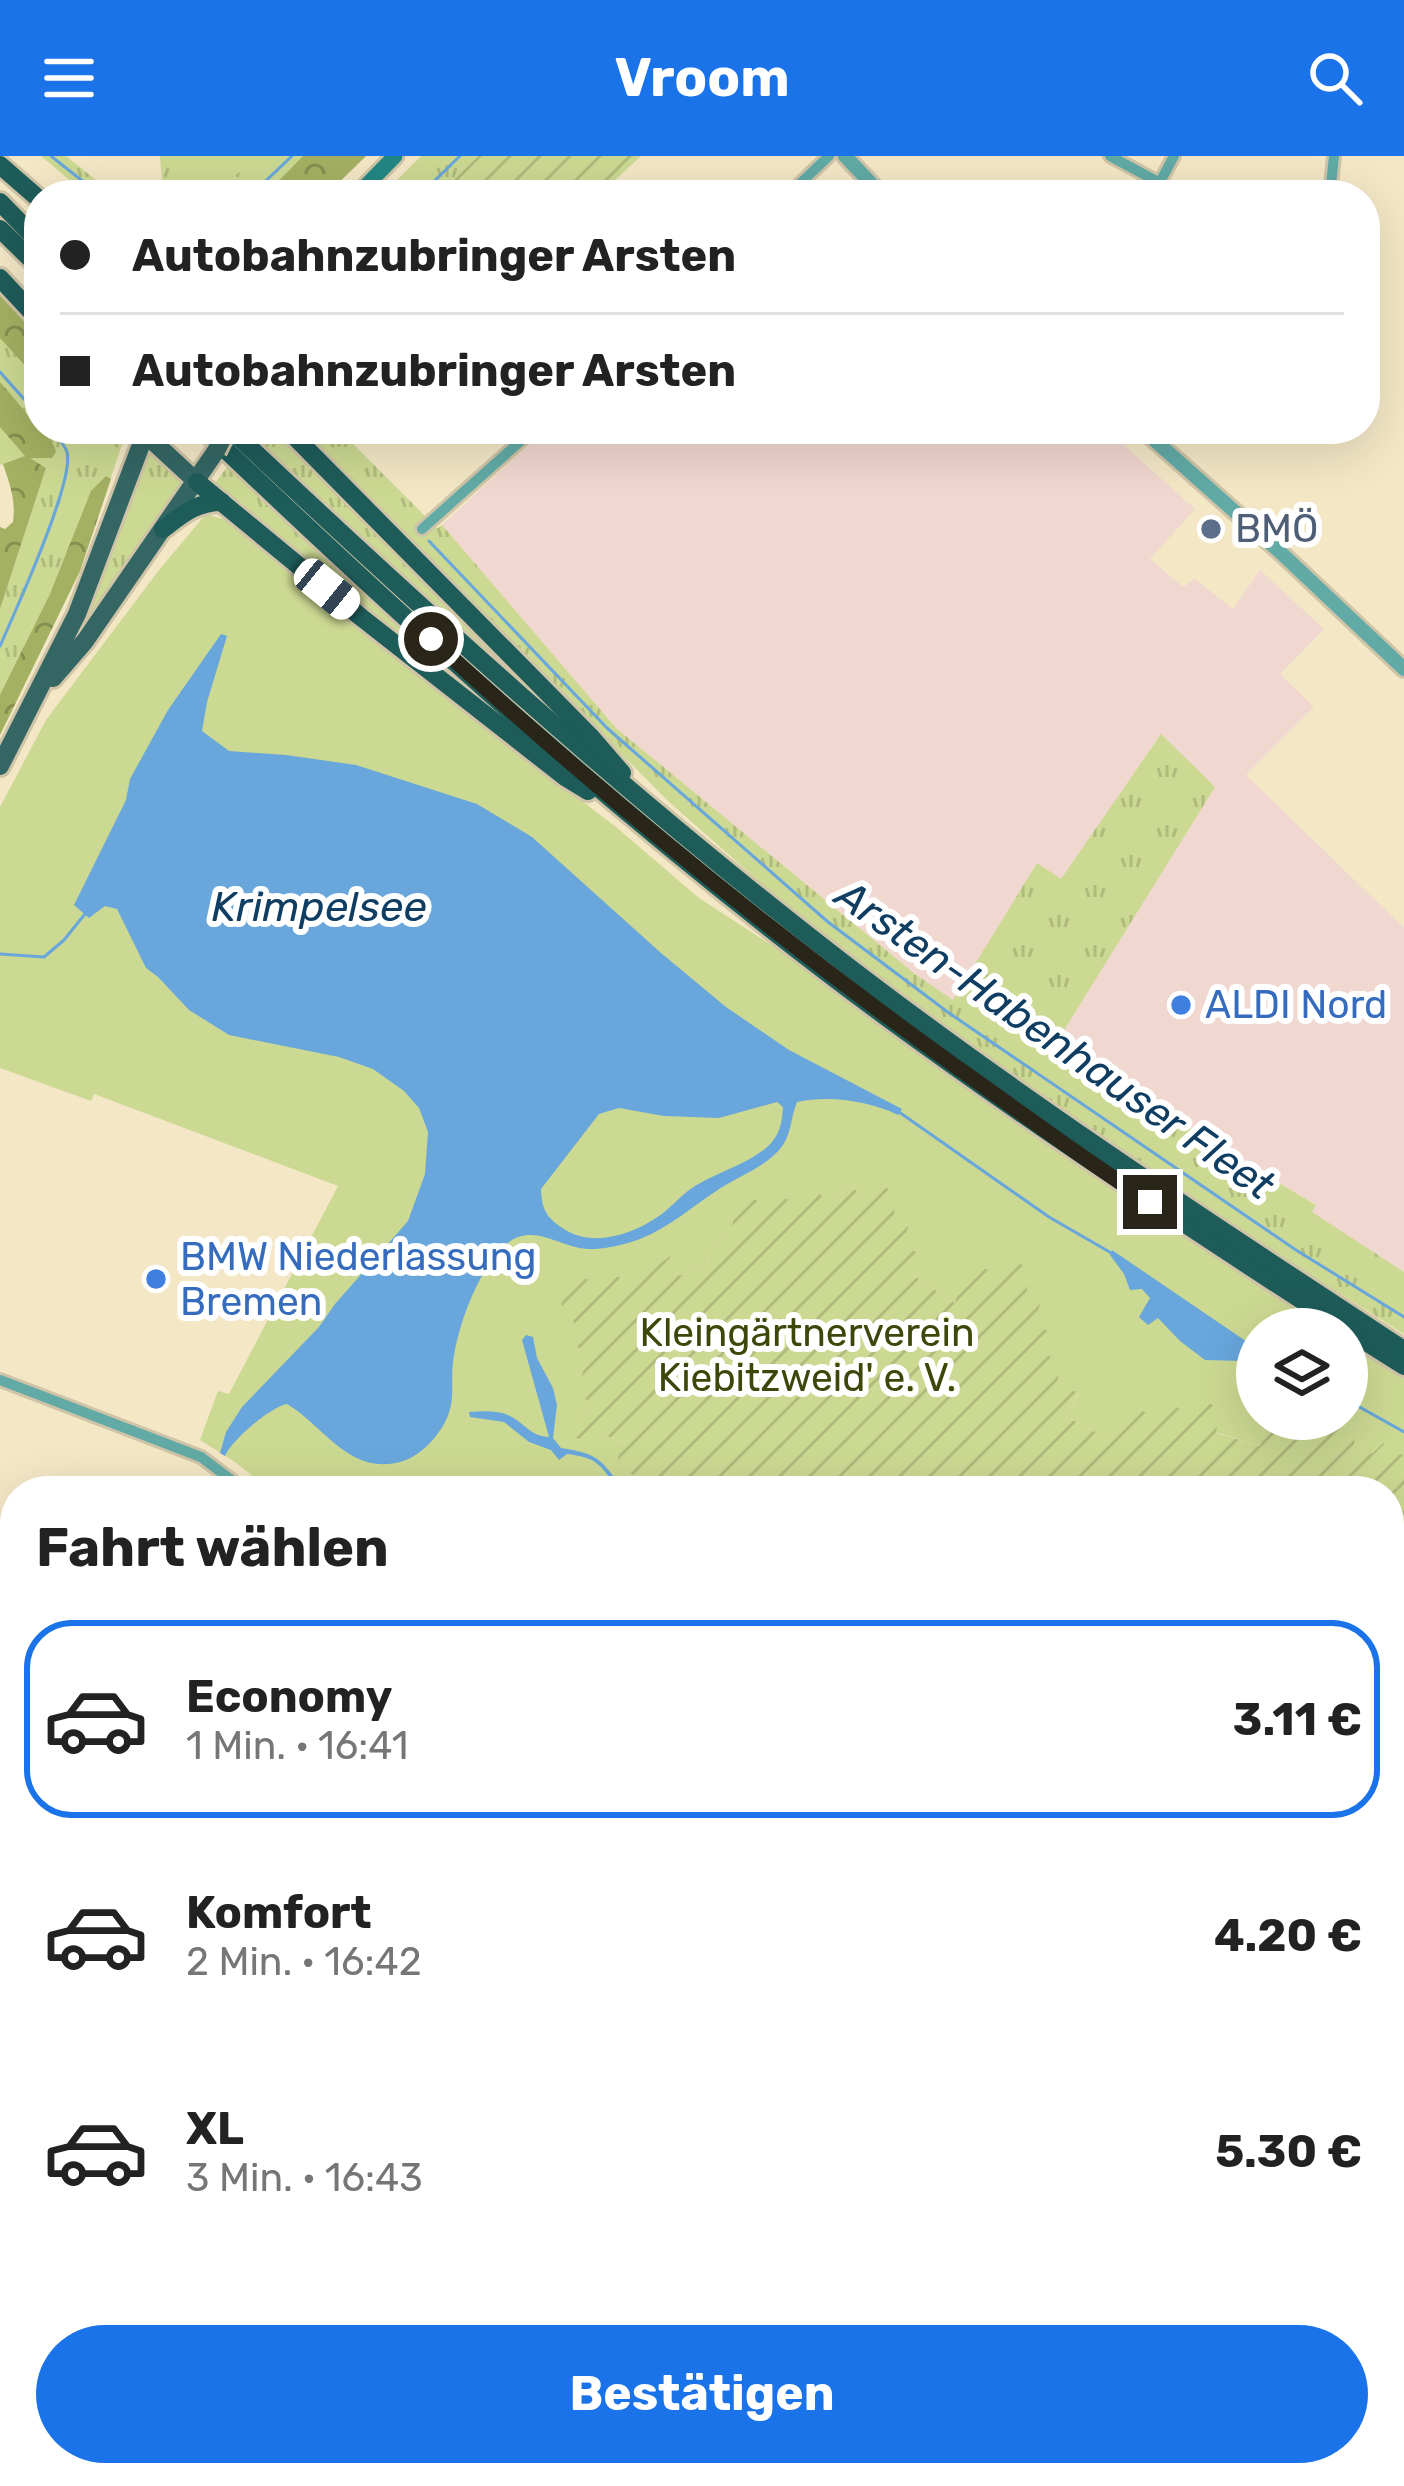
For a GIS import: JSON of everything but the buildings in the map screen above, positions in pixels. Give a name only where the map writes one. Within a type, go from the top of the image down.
[{"type":"highway","points":[[0,165],[24,186]]},
{"type":"highway","points":[[0,202],[24,227]]},
{"type":"highway","points":[[0,229],[24,252]]},
{"type":"highway","points":[[0,278],[24,304]]},
{"type":"highway","points":[[220,444],[448,655],[885,1016],[1111,1177],[1314,1308]]},
{"type":"highway","points":[[244,444],[634,807],[950,1043],[1404,1350]]},
{"type":"highway","points":[[302,444],[614,762],[634,807]]},
{"type":"highway","points":[[197,482],[565,777],[634,807]]},
{"type":"highway","points":[[158,535],[182,509],[222,502]]},
{"type":"highway","points":[[1368,1343],[1404,1366]]},
{"type":"main road","points":[[372,180],[395,156]]},
{"type":"main road","points":[[0,766],[77,614],[140,444]]},
{"type":"main road","points":[[156,444],[197,482]]},
{"type":"main road","points":[[182,509],[217,444]]},
{"type":"main road","points":[[168,456],[209,456]]},
{"type":"main road","points":[[35,700],[85,641],[158,535]]},
{"type":"street","points":[[804,180],[829,156]]},
{"type":"street","points":[[845,156],[868,180]]},
{"type":"street","points":[[1110,156],[1154,180]]},
{"type":"street","points":[[422,529],[517,444]]},
{"type":"street","points":[[1159,444],[1404,669]]},
{"type":"street","points":[[0,1381],[203,1459],[227,1476]]},
{"type":"shaded area","points":[[530,444],[1123,444],[1195,509],[1150,559],[1183,587],[1195,579],[1233,609],[1260,570],[1324,629],[1280,674],[1314,707],[1246,775],[1404,928],[1404,1272],[1311,1212],[1315,1204],[1267,1176],[1259,1186],[1232,1168],[1233,1159],[1061,1035],[1214,788],[1160,735],[1061,880],[1036,864],[954,1001],[616,728],[442,525]]},
{"type":"green space","points":[[41,156],[66,156],[96,180],[69,180]]},
{"type":"green space","points":[[160,156],[366,156],[341,180],[162,180]]},
{"type":"green space","points":[[173,156],[259,156],[226,180],[176,180]]},
{"type":"green space","points":[[303,156],[366,156],[341,180],[280,180]]},
{"type":"green space","points":[[421,156],[478,156],[453,180],[397,180]]},
{"type":"green space","points":[[478,156],[641,156],[615,180],[453,180]]},
{"type":"green space","points":[[0,288],[24,314],[24,444],[122,444],[80,571],[0,735],[0,609],[46,468],[26,457],[0,465]]},
{"type":"green space","points":[[0,288],[24,314],[24,364],[0,338]]},
{"type":"green space","points":[[0,382],[24,411],[24,444],[52,444],[56,452],[52,458],[30,458],[46,468],[0,609],[0,527],[5,529],[13,522],[14,514],[3,464],[25,456],[0,427]]},
{"type":"green space","points":[[149,444],[190,481],[66,651],[124,513]]},
{"type":"green space","points":[[255,444],[291,444],[540,699],[537,702]]},
{"type":"green space","points":[[312,444],[353,444],[437,528],[442,525],[616,728],[915,974],[953,1000],[1037,863],[1061,879],[1161,734],[1215,787],[1061,1035],[1234,1160],[1232,1169],[1259,1186],[1267,1176],[1316,1205],[1312,1212],[1404,1272],[1404,1334],[1203,1207],[941,1023],[796,914],[669,802]]},
{"type":"green space","points":[[230,463],[509,720],[505,726],[212,487]]},
{"type":"green space","points":[[106,476],[111,479],[80,571],[0,735],[0,695],[50,594],[91,491]]},
{"type":"green space","points":[[206,514],[226,520],[616,827],[699,898],[807,968],[1106,1184],[1296,1308],[1236,1308],[1236,1439],[1215,1432],[1184,1411],[1152,1416],[1113,1442],[1067,1417],[1078,1394],[1056,1382],[1026,1294],[997,1276],[956,1304],[914,1276],[904,1244],[866,1196],[850,1187],[830,1201],[767,1207],[714,1244],[707,1265],[633,1285],[574,1321],[589,1354],[593,1404],[579,1419],[621,1444],[636,1476],[252,1476],[200,1440],[218,1391],[229,1394],[338,1186],[94,1094],[91,1101],[0,1068],[0,807],[46,720]]},
{"type":"green space","name":"Kleingärtnerverein Kiebitzweid' e. V.","points":[[880,1184],[896,1194],[894,1213],[909,1223],[904,1244],[920,1255],[914,1276],[955,1303],[961,1280],[979,1265],[997,1275],[1014,1260],[1031,1270],[1026,1294],[1041,1301],[1034,1323],[1051,1333],[1042,1352],[1062,1364],[1057,1382],[1078,1393],[1067,1417],[1112,1441],[1114,1424],[1137,1408],[1152,1416],[1167,1402],[1184,1411],[1195,1397],[1220,1408],[1216,1433],[1260,1446],[1263,1440],[1355,1440],[1354,1444],[1372,1454],[1383,1443],[1404,1456],[1399,1469],[1404,1476],[635,1476],[617,1465],[621,1444],[603,1433],[591,1445],[575,1437],[579,1419],[593,1404],[576,1393],[589,1354],[571,1343],[574,1322],[562,1313],[561,1278],[583,1277],[597,1285],[613,1274],[633,1285],[670,1256],[680,1276],[707,1265],[714,1244],[731,1232],[735,1212],[751,1197],[767,1207],[779,1195],[796,1204],[813,1190],[830,1201],[850,1187],[866,1196]]},
{"type":"green space","points":[[1368,1354],[1404,1377],[1404,1473],[1354,1444],[1368,1440]]},
{"type":"green space","points":[[1241,1440],[1279,1440],[1260,1446]]},
{"type":"water","name":"Krimpelsee","points":[[221,634],[227,636],[202,731],[229,751],[356,765],[477,804],[532,837],[726,1007],[789,1050],[902,1109],[898,1115],[849,1101],[797,1102],[786,1140],[771,1158],[635,1241],[595,1249],[535,1235],[513,1239],[484,1272],[464,1318],[455,1349],[447,1417],[432,1441],[411,1458],[385,1464],[353,1456],[287,1404],[252,1426],[225,1456],[220,1453],[226,1432],[242,1407],[319,1327],[408,1221],[425,1174],[428,1132],[419,1108],[373,1069],[339,1057],[229,1035],[189,1010],[146,968],[117,909],[105,906],[89,918],[74,905],[126,800],[130,779],[168,710]],"holes":[[[777,1102],[783,1107],[777,1134],[765,1149],[692,1188],[661,1215],[634,1230],[584,1237],[561,1227],[545,1211],[541,1189],[599,1114],[619,1108],[719,1118]]]},
{"type":"water","points":[[1112,1250],[1236,1334],[1236,1361],[1205,1360],[1158,1318],[1148,1325],[1139,1317],[1150,1298],[1142,1289],[1130,1290],[1110,1255]]},
{"type":"water","points":[[526,1335],[533,1337],[537,1358],[553,1388],[557,1405],[553,1438],[561,1448],[599,1460],[613,1476],[578,1456],[567,1454],[559,1460],[551,1450],[529,1442],[504,1422],[470,1417],[469,1412],[502,1413],[533,1433],[549,1437],[522,1340]]},
{"type":"waterway","points":[[51,156],[81,180]]},
{"type":"waterway","points":[[267,180],[292,156]]},
{"type":"waterway","points":[[435,180],[460,156]]},
{"type":"waterway","points":[[0,372],[24,399]]},
{"type":"waterway","points":[[0,646],[62,490],[67,467],[63,444]]},
{"type":"waterway","name":"Arsten-Habenhauser Fleet","points":[[429,541],[607,728],[828,922],[949,1013],[1296,1250],[1404,1317]]},
{"type":"waterway","points":[[0,954],[44,957],[85,914]]},
{"type":"waterway","points":[[899,1112],[1049,1217],[1113,1254]]},
{"type":"waterway","points":[[1368,1412],[1404,1432]]},
{"type":"place","name":"BMÖ","points":[[1211,529]]},
{"type":"place","name":"ALDI Nord","points":[[1181,1005]]},
{"type":"place","name":"BMW Niederlassung Bremen","points":[[156,1279]]},
{"type":"route","points":[[431,639],[627,812],[794,946],[885,1016],[1150,1202]]}]
